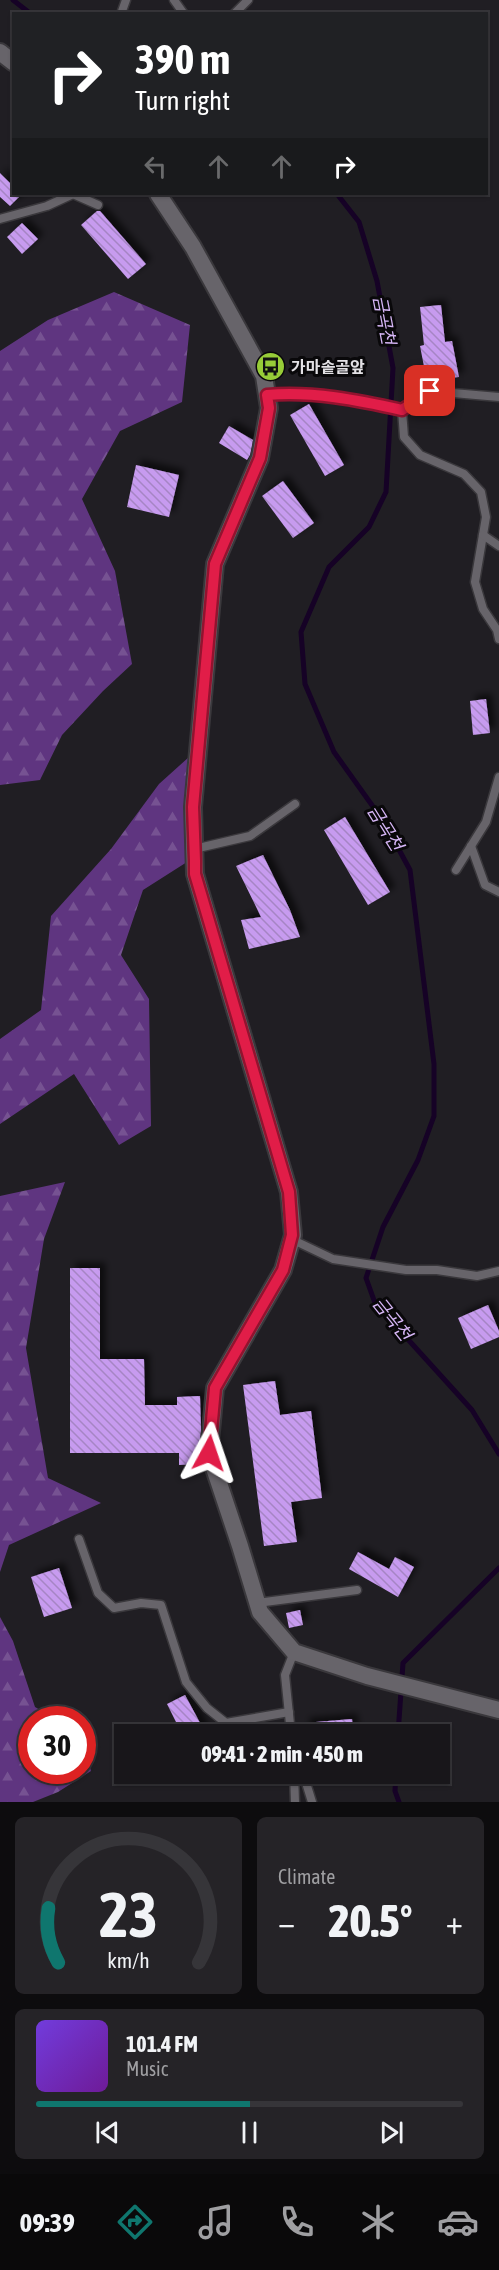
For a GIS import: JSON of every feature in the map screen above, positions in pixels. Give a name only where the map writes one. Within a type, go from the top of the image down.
[{"type":"street","points":[[0,52],[12,61]]},
{"type":"street","points":[[159,195],[193,247],[264,376],[269,408],[260,458],[215,564],[193,807],[194,849],[195,874],[289,1192],[291,1239],[283,1270],[215,1388],[209,1453],[260,1612],[294,1652],[367,1676],[499,1710]]},
{"type":"lane","points":[[236,12],[248,0]]},
{"type":"lane","points":[[0,219],[47,206],[71,195]]},
{"type":"lane","points":[[75,195],[98,206]]},
{"type":"lane","points":[[267,395],[295,392],[367,402],[402,410],[430,391],[499,397]]},
{"type":"lane","points":[[402,410],[404,437],[420,455],[464,474],[481,492],[486,517],[475,582],[483,609],[497,630],[499,639]]},
{"type":"lane","points":[[483,535],[499,546]]},
{"type":"lane","points":[[456,870],[486,822],[499,777]]},
{"type":"lane","points":[[194,849],[250,836],[295,804]]},
{"type":"lane","points":[[471,846],[485,885],[499,892]]},
{"type":"lane","points":[[291,1239],[333,1258],[406,1270],[437,1270],[477,1276],[499,1271]]},
{"type":"lane","points":[[79,1539],[98,1593],[114,1608],[141,1603],[161,1605],[186,1682],[207,1708],[226,1723],[289,1712]]},
{"type":"lane","points":[[257,1603],[357,1590]]},
{"type":"lane","points":[[290,1724],[285,1675],[294,1652]]},
{"type":"lane","points":[[294,1784],[295,1802]]},
{"type":"lane","points":[[306,1784],[312,1802]]},
{"type":"green space","points":[[114,292],[190,325],[182,402],[120,431],[82,499],[115,571],[132,664],[62,735],[40,780],[0,785],[0,351],[48,320]]},
{"type":"green space","points":[[189,757],[187,862],[143,890],[121,955],[149,999],[151,1126],[119,1145],[74,1074],[0,1124],[0,1039],[41,1010],[51,916],[111,849],[159,784]]},
{"type":"green space","points":[[65,1182],[44,1239],[26,1348],[48,1478],[101,1503],[9,1545],[0,1572],[0,1196]]},
{"type":"green space","points":[[0,1617],[13,1641],[35,1706],[18,1706],[18,1784],[71,1784],[33,1802],[0,1802]]},
{"type":"building","points":[[0,173],[12,185],[12,195],[21,195],[10,206],[0,197]]},
{"type":"building","points":[[100,211],[146,264],[128,279],[81,225]]},
{"type":"building","points":[[22,223],[38,239],[22,254],[7,237]]},
{"type":"building","points":[[441,305],[445,342],[452,341],[459,377],[427,382],[420,346],[424,345],[420,307]]},
{"type":"building","points":[[309,404],[344,465],[325,476],[290,415]]},
{"type":"building","points":[[229,426],[253,440],[247,460],[219,443]]},
{"type":"building","points":[[136,465],[179,475],[169,517],[127,507]]},
{"type":"building","points":[[283,481],[314,523],[293,538],[262,496]]},
{"type":"building","points":[[486,699],[490,733],[473,735],[470,701]]},
{"type":"building","points":[[345,817],[390,892],[368,905],[324,830]]},
{"type":"building","points":[[263,855],[290,910],[300,937],[249,949],[241,920],[261,917],[236,866]]},
{"type":"building","points":[[70,1268],[100,1268],[100,1359],[144,1359],[145,1405],[177,1405],[177,1397],[200,1396],[199,1452],[202,1464],[179,1465],[179,1453],[70,1453]]},
{"type":"building","points":[[488,1305],[499,1331],[499,1337],[471,1349],[458,1318]]},
{"type":"building","points":[[275,1381],[280,1415],[311,1411],[322,1498],[291,1502],[297,1542],[264,1546],[243,1385]]},
{"type":"building","points":[[358,1552],[389,1569],[395,1557],[414,1567],[398,1597],[349,1569]]},
{"type":"building","points":[[59,1568],[72,1608],[44,1617],[31,1577]]},
{"type":"building","points":[[300,1610],[303,1625],[289,1628],[286,1613]]},
{"type":"building","points":[[185,1695],[201,1724],[177,1724],[167,1704]]},
{"type":"building","points":[[352,1719],[353,1724],[304,1724]]},
{"type":"waterway","name":"금곡천","points":[[13,0],[28,12]]},
{"type":"waterway","name":"금곡천","points":[[338,195],[359,222],[377,281],[393,368],[386,492],[369,527],[329,567],[301,632],[305,684],[334,752],[384,822],[410,870],[434,1064],[434,1116],[418,1160],[383,1227],[366,1278],[375,1303],[472,1410],[499,1454]]},
{"type":"waterway","name":"금곡천","points":[[399,1724],[403,1663],[499,1568]]},
{"type":"waterway","name":"금곡천","points":[[395,1784],[399,1802]]},
{"type":"place","name":"가마솥골앞","points":[[270,367]]},
{"type":"route","points":[[209,1453],[215,1388],[283,1270],[292,1235],[289,1192],[195,874],[193,807],[215,564],[260,458],[269,408],[267,395],[295,392],[367,402],[402,410],[430,391]]}]
